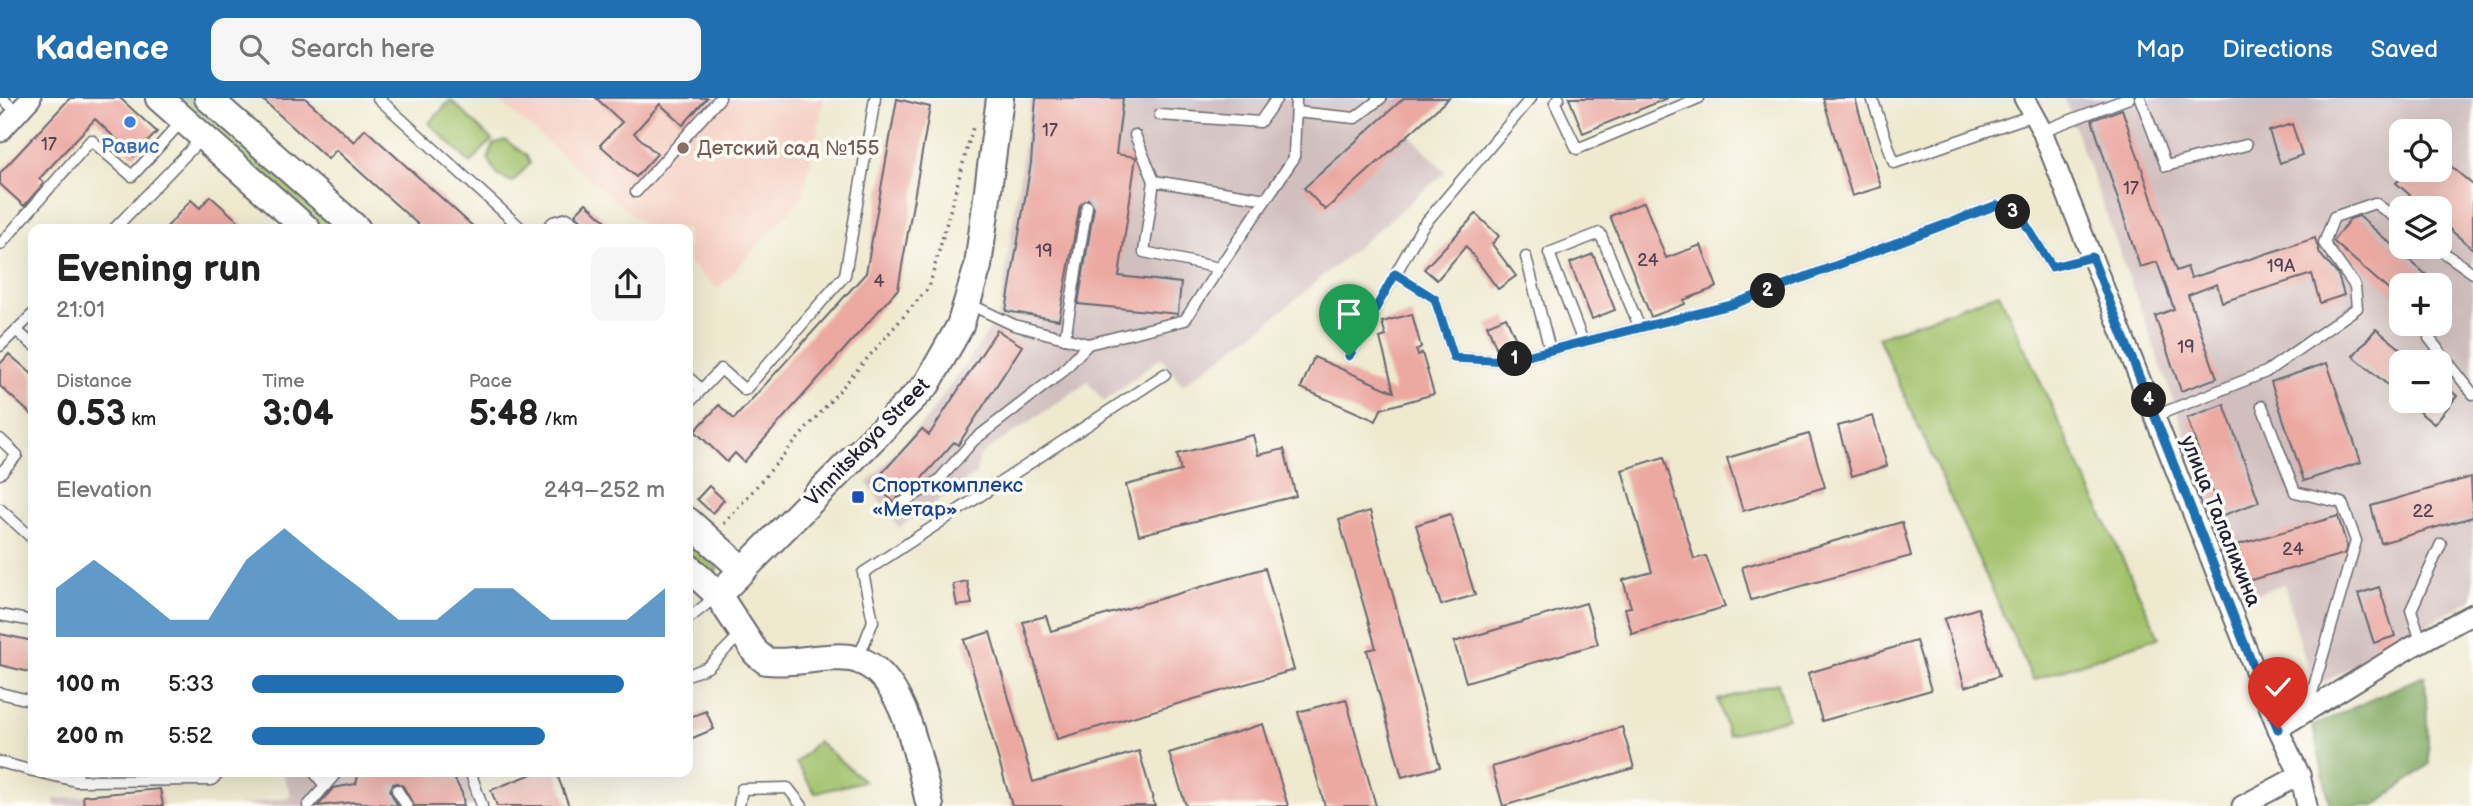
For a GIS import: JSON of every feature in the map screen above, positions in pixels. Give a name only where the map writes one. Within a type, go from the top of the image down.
[{"type":"street","points":[[159,98],[301,224]]},
{"type":"street","points":[[208,98],[351,224]]},
{"type":"street","name":"Vinnitskaya Street","points":[[718,594],[927,384],[960,326],[978,266],[1000,98]]},
{"type":"street","points":[[0,132],[24,105]]},
{"type":"street","name":"улица Талалихина","points":[[2033,115],[2092,257],[2278,729],[2300,775],[2307,806]]},
{"type":"street","points":[[693,525],[744,570]]},
{"type":"street","points":[[693,572],[718,594],[756,653],[766,661],[858,660],[884,677],[905,715],[930,806]]},
{"type":"street","points":[[2278,729],[2421,642],[2473,614]]},
{"type":"street","points":[[2242,806],[2300,775]]},
{"type":"lane","points":[[2,98],[24,105]]},
{"type":"lane","points":[[378,98],[517,224]]},
{"type":"lane","points":[[636,192],[720,98]]},
{"type":"lane","points":[[693,398],[721,369],[745,390],[845,275],[875,98]]},
{"type":"lane","points":[[1160,114],[1260,122],[1277,98]]},
{"type":"lane","points":[[967,303],[1014,325],[1088,344],[1185,320],[1294,158],[1296,98]]},
{"type":"lane","points":[[1296,112],[1355,118],[1381,98]]},
{"type":"lane","points":[[1349,356],[1422,227],[1531,98]]},
{"type":"lane","points":[[1559,98],[1555,103],[1577,149],[1699,98]]},
{"type":"lane","points":[[1872,98],[1894,163],[2033,115],[2129,98]]},
{"type":"lane","points":[[2140,98],[2166,166],[2246,145]]},
{"type":"lane","points":[[0,245],[91,140],[132,176],[183,119]]},
{"type":"lane","points":[[1135,135],[1154,181],[1144,252],[1219,268]]},
{"type":"lane","points":[[119,224],[203,137]]},
{"type":"lane","points":[[1154,181],[1266,199]]},
{"type":"lane","points":[[2155,416],[2266,372],[2357,308],[2354,286],[2324,243],[2334,217],[2375,203],[2389,213]]},
{"type":"lane","points":[[1395,274],[1435,299],[1454,358],[1507,361],[1731,305],[1997,205],[2020,215],[2052,267],[2092,257]]},
{"type":"lane","points":[[1065,338],[1087,206]]},
{"type":"lane","points":[[551,224],[566,218],[575,224]]},
{"type":"lane","points":[[1583,342],[1549,253],[1600,233],[1640,328]]},
{"type":"lane","points":[[1526,257],[1550,350]]},
{"type":"lane","points":[[2452,258],[2473,273]]},
{"type":"lane","points":[[0,346],[28,319]]},
{"type":"lane","points":[[17,331],[28,341]]},
{"type":"lane","points":[[2429,338],[2473,394]]},
{"type":"lane","points":[[902,503],[939,480],[974,440],[1062,372],[1088,344]]},
{"type":"lane","points":[[858,660],[873,621],[863,573],[1165,374]]},
{"type":"lane","points":[[693,382],[701,389]]},
{"type":"lane","points":[[2262,406],[2295,492],[2342,503],[2357,541],[2307,711]]},
{"type":"lane","points":[[0,439],[17,455],[0,474]]},
{"type":"lane","points":[[0,509],[28,534]]},
{"type":"lane","points":[[2421,642],[2411,610],[2441,544]]},
{"type":"lane","points":[[693,616],[718,594]]},
{"type":"lane","points":[[0,615],[28,620]]},
{"type":"lane","points":[[693,673],[708,667],[733,645],[742,631]]},
{"type":"lane","points":[[0,693],[28,700]]},
{"type":"lane","points":[[0,762],[28,769]]},
{"type":"lane","points":[[111,777],[212,780],[215,777]]},
{"type":"lane","points":[[318,777],[325,786]]},
{"type":"lane","points":[[308,806],[333,777]]},
{"type":"lane","points":[[472,777],[482,806]]},
{"type":"lane","points":[[739,806],[742,789],[788,788],[802,806]]},
{"type":"lane","points":[[397,790],[407,806]]},
{"type":"path","points":[[723,526],[929,287],[974,125]]},
{"type":"shaded area","name":"Детский сад №155","points":[[824,98],[803,196],[718,289],[693,267],[693,224],[642,224],[498,100]]},
{"type":"shaded area","points":[[1031,98],[1449,98],[1409,134],[1446,172],[1264,326],[1182,385],[1161,357],[1104,402],[1088,382],[979,456],[976,474],[899,528],[867,483],[928,417],[993,325],[1000,310]]},
{"type":"shaded area","points":[[2064,98],[2473,98],[2473,599],[2313,688],[2284,584],[2245,598]]},
{"type":"shaded area","points":[[285,777],[476,777],[479,806],[236,806],[291,797]]},
{"type":"shaded area","points":[[160,789],[163,806],[55,806],[54,799]]},
{"type":"green space","points":[[167,98],[197,98],[337,224],[309,224]]},
{"type":"green space","points":[[451,100],[492,140],[470,163],[429,123]]},
{"type":"green space","points":[[505,140],[526,155],[530,163],[513,182],[498,176],[488,159],[493,144]]},
{"type":"green space","points":[[1999,293],[2159,637],[2033,680],[1878,337]]},
{"type":"green space","points":[[693,544],[715,564],[717,570],[710,577],[693,565]]},
{"type":"green space","points":[[2425,675],[2429,764],[2375,806],[2330,806],[2313,726]]},
{"type":"green space","points":[[1778,683],[1788,718],[1728,735],[1718,700]]},
{"type":"green space","points":[[818,741],[864,781],[815,793],[796,763]]},
{"type":"building","points":[[70,98],[120,98],[157,132],[134,156],[95,119],[39,179],[44,183],[24,206],[0,184],[0,173]]},
{"type":"building","points":[[261,98],[305,98],[354,142],[365,129],[470,224],[417,224],[336,150],[328,159]]},
{"type":"building","points":[[596,98],[707,98],[683,125],[660,104],[634,133],[657,154],[636,177],[600,145],[622,122]]},
{"type":"building","points":[[1036,98],[1123,98],[1116,154],[1136,157],[1119,276],[1181,283],[1178,314],[1078,304],[1094,207],[1088,199],[1080,205],[1059,320],[1006,311],[1031,163]]},
{"type":"building","points":[[1404,98],[1449,98],[1325,210],[1304,188]]},
{"type":"building","points":[[1569,98],[1668,98],[1583,133]]},
{"type":"building","points":[[1823,98],[1855,98],[1881,187],[1852,196]]},
{"type":"building","points":[[897,99],[930,107],[898,289],[744,462],[735,453],[727,462],[695,431],[719,405],[734,419],[866,273]]},
{"type":"building","points":[[2122,109],[2176,271],[2187,267],[2191,278],[2315,238],[2320,254],[2338,275],[2344,295],[2320,303],[2312,274],[2222,302],[2217,284],[2188,295],[2217,378],[2181,391],[2155,316],[2174,309],[2157,262],[2140,267],[2092,120]]},
{"type":"building","points":[[2292,124],[2302,155],[2280,163],[2269,131]]},
{"type":"building","points":[[2452,167],[2473,185],[2473,249],[2452,231],[2452,196],[2411,196],[2396,183],[2452,182]]},
{"type":"building","points":[[210,196],[241,224],[169,224],[191,200],[200,208]]},
{"type":"building","points":[[1644,202],[1666,258],[1701,245],[1717,287],[1684,300],[1685,304],[1651,317],[1610,216]]},
{"type":"building","points":[[586,203],[607,222],[586,224],[575,214]]},
{"type":"building","points":[[1476,214],[1499,236],[1492,244],[1516,276],[1498,289],[1466,246],[1437,280],[1424,269]]},
{"type":"building","points":[[2359,216],[2389,242],[2389,259],[2408,259],[2424,273],[2389,273],[2389,290],[2333,241],[2350,219]]},
{"type":"building","points":[[1593,254],[1615,310],[1592,319],[1570,263]]},
{"type":"building","points":[[1412,314],[1421,347],[1416,350],[1418,355],[1422,353],[1434,394],[1381,409],[1376,421],[1301,388],[1314,357],[1394,392],[1380,338],[1386,336],[1382,322]]},
{"type":"building","points":[[1506,317],[1518,344],[1498,352],[1487,325]]},
{"type":"building","points":[[2376,329],[2402,350],[2389,350],[2389,386],[2353,356]]},
{"type":"building","points":[[997,330],[1022,346],[958,445],[954,442],[915,486],[898,497],[895,503],[873,483],[922,429],[929,435]]},
{"type":"building","points":[[9,354],[28,371],[28,411],[0,386],[0,364]]},
{"type":"building","points":[[2327,363],[2361,462],[2304,481],[2271,382]]},
{"type":"building","points":[[2224,404],[2259,502],[2221,516],[2187,418]]},
{"type":"building","points":[[2421,413],[2443,413],[2434,424]]},
{"type":"building","points":[[1873,416],[1887,466],[1852,476],[1838,426]]},
{"type":"building","points":[[1809,434],[1825,487],[1743,511],[1727,458]]},
{"type":"building","points":[[1253,435],[1258,455],[1284,449],[1296,496],[1139,535],[1126,485],[1181,471],[1177,454]]},
{"type":"building","points":[[1664,457],[1694,559],[1706,556],[1725,607],[1632,634],[1625,608],[1631,607],[1623,580],[1652,572],[1622,470]]},
{"type":"building","points":[[2471,477],[2473,517],[2381,543],[2371,506]]},
{"type":"building","points":[[709,486],[724,500],[712,513],[697,499]]},
{"type":"building","points":[[1370,511],[1440,767],[1402,777],[1367,650],[1376,648],[1339,520]]},
{"type":"building","points":[[1450,514],[1475,595],[1441,605],[1416,525]]},
{"type":"building","points":[[2338,516],[2347,547],[2344,554],[2247,581],[2237,545]]},
{"type":"building","points":[[1902,522],[1911,556],[1751,600],[1742,567]]},
{"type":"building","points":[[1265,568],[1294,670],[1057,739],[1023,622],[1046,616],[1051,631]]},
{"type":"building","points":[[967,581],[972,604],[957,606],[953,584]]},
{"type":"building","points":[[2379,587],[2395,636],[2374,643],[2358,594]]},
{"type":"building","points":[[1586,603],[1598,644],[1466,682],[1454,642]]},
{"type":"building","points":[[1978,608],[1999,676],[1965,687],[1944,619]]},
{"type":"building","points":[[990,632],[1033,782],[1139,751],[1155,806],[1012,806],[964,640]]},
{"type":"building","points":[[0,634],[28,640],[28,672],[0,665]]},
{"type":"building","points":[[1916,641],[1931,690],[1822,721],[1808,673]]},
{"type":"building","points":[[1346,699],[1376,806],[1325,806],[1298,712]]},
{"type":"building","points":[[706,711],[714,729],[693,738],[693,716]]},
{"type":"building","points":[[1263,724],[1288,806],[1186,806],[1169,753]]},
{"type":"building","points":[[1622,727],[1634,768],[1503,806],[1492,767]]},
{"type":"building","points":[[358,777],[454,777],[462,793],[464,806],[414,806],[403,786],[397,783],[393,784],[390,791],[398,806],[354,802],[318,806],[333,788],[356,784]]},
{"type":"building","points":[[524,777],[558,777],[569,806],[497,806],[491,790]]},
{"type":"building","points":[[160,789],[163,806],[84,806],[83,796]]},
{"type":"place","name":"Равис","points":[[130,122]]},
{"type":"place","name":"Детский сад №155","points":[[683,148]]},
{"type":"place","name":"Спорткомплекс «Метар»","points":[[858,497]]},
{"type":"route","points":[[1349,356],[1395,274],[1435,299],[1454,358],[1507,361],[1731,305],[1997,205],[2020,215],[2052,267],[2092,257],[2278,729]]}]
